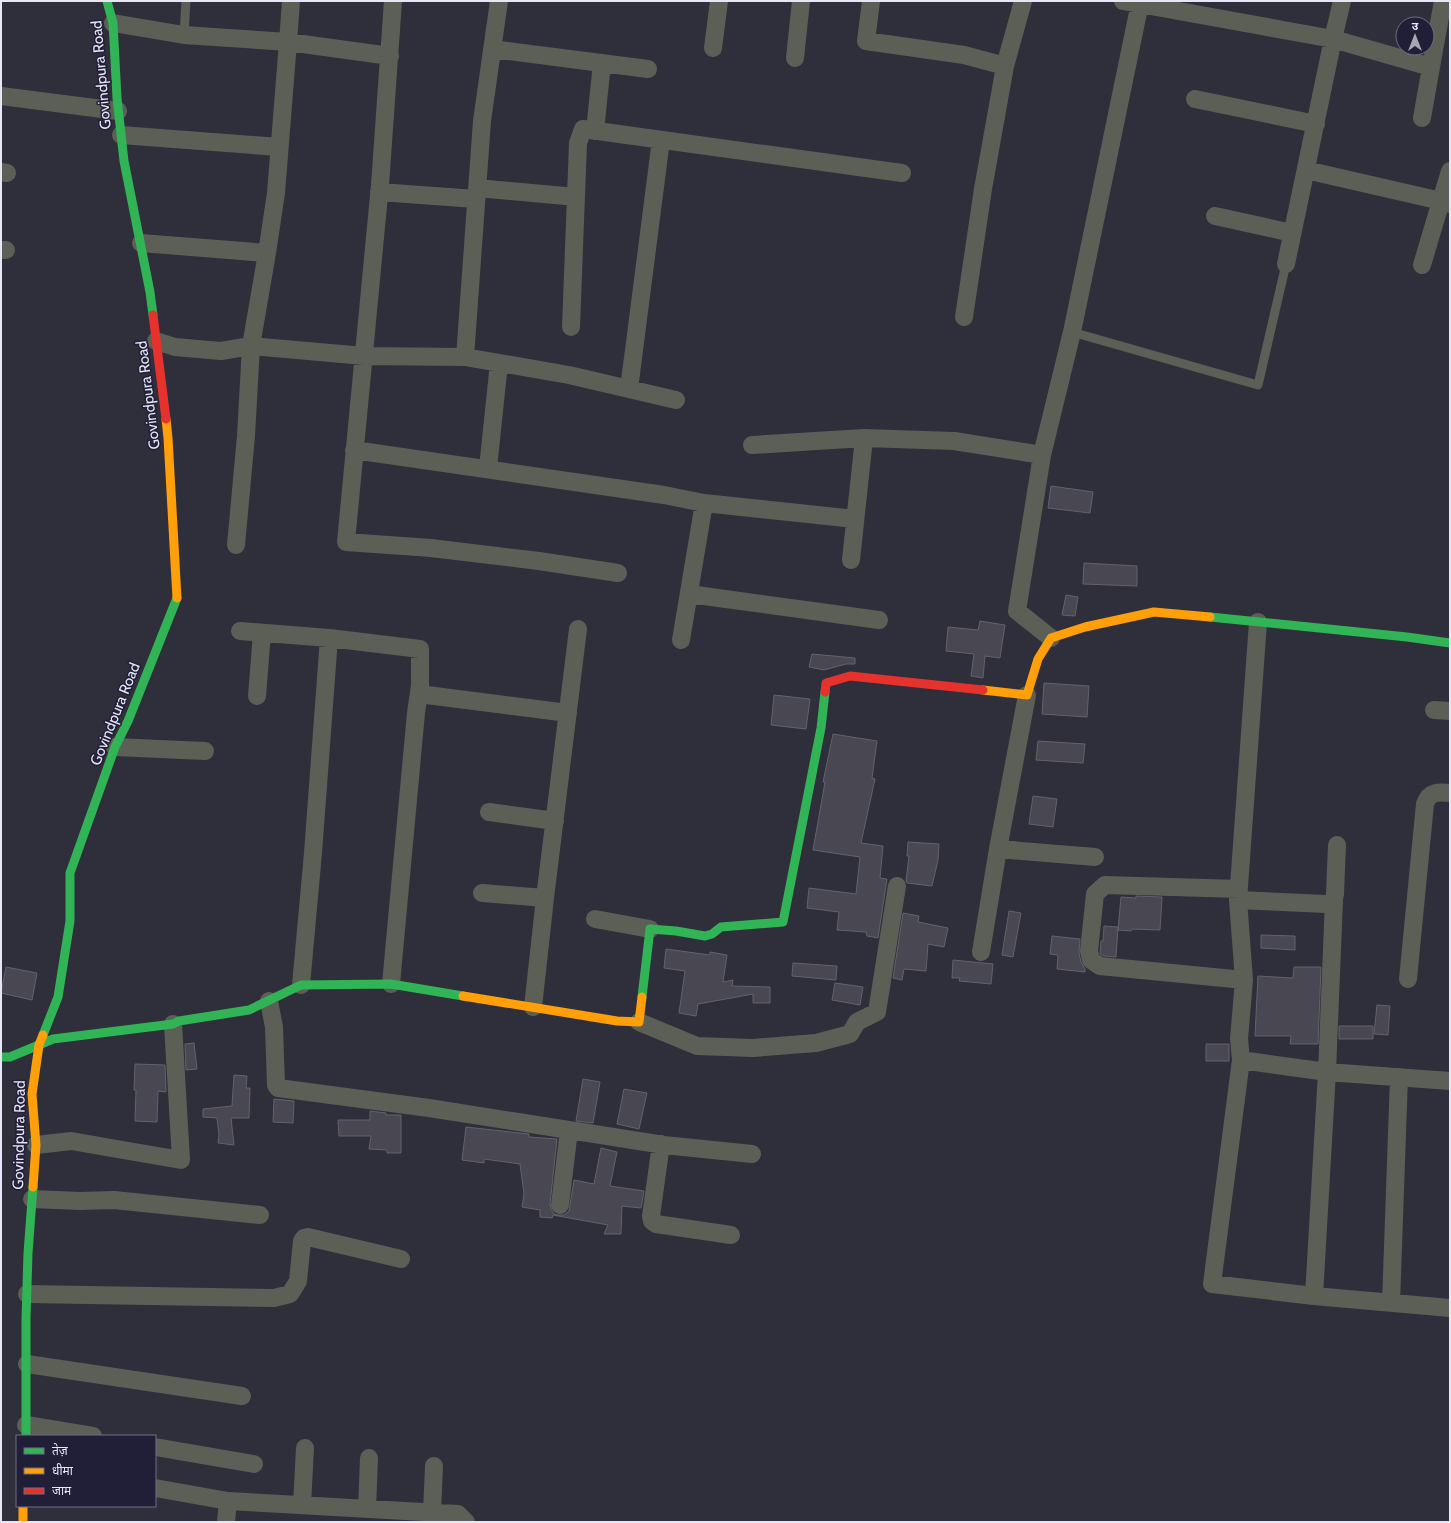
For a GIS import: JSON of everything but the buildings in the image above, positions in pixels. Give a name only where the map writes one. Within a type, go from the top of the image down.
[{"type":"street","name":"Govindpura Road","points":[[26,1430],[27,1294],[36,1145],[32,1094],[39,1045],[58,997],[70,921],[70,872],[115,746],[128,721],[177,598],[168,438],[150,292],[124,161],[118,111],[113,23],[107,1]]},
{"type":"street","points":[[236,545],[246,436],[251,346],[268,253],[276,193],[291,1]]},
{"type":"street","points":[[393,1],[379,192],[346,542],[431,548],[539,561],[618,574]]},
{"type":"street","points":[[465,357],[482,121],[499,1]]},
{"type":"street","points":[[713,48],[719,1]]},
{"type":"street","points":[[795,58],[801,1]]},
{"type":"street","points":[[871,1],[866,41],[964,55],[1005,66]]},
{"type":"street","points":[[964,317],[983,189],[1005,66],[1023,1]]},
{"type":"street","points":[[1286,264],[1342,1]]},
{"type":"street","points":[[1422,118],[1443,1]]},
{"type":"street","points":[[1051,638],[1017,611],[1042,455],[1072,332],[1132,2],[1185,7],[1333,39],[1431,67]]},
{"type":"street","points":[[113,23],[184,35],[288,42],[390,56]]},
{"type":"street","points":[[492,49],[648,69]]},
{"type":"street","points":[[595,131],[602,63]]},
{"type":"street","points":[[1,96],[118,111]]},
{"type":"street","points":[[1195,99],[1316,124]]},
{"type":"street","points":[[571,327],[578,143],[583,129],[902,173]]},
{"type":"street","points":[[121,134],[279,147]]},
{"type":"street","points":[[630,389],[661,140]]},
{"type":"street","points":[[1306,170],[1446,203]]},
{"type":"street","points":[[1422,265],[1446,203],[1450,171]]},
{"type":"street","points":[[379,192],[477,193],[576,197]]},
{"type":"street","points":[[1215,216],[1292,233]]},
{"type":"street","points":[[141,243],[268,253]]},
{"type":"street","points":[[156,342],[175,347],[221,351],[251,346],[364,356],[465,357],[569,375],[676,400]]},
{"type":"street","points":[[488,468],[499,363]]},
{"type":"street","points":[[752,445],[864,438],[954,441],[1042,455]]},
{"type":"street","points":[[851,560],[864,438]]},
{"type":"street","points":[[354,450],[488,468],[664,495],[704,503],[855,519]]},
{"type":"street","points":[[681,640],[704,503]]},
{"type":"street","points":[[689,594],[879,620]]},
{"type":"street","points":[[982,952],[998,849],[1027,695],[1038,659],[1051,638],[1085,627],[1154,612],[1408,637],[1450,643]]},
{"type":"street","points":[[1258,622],[1238,895],[1244,980],[1239,1039],[1241,1060],[1212,1284],[1314,1296],[1450,1308]]},
{"type":"street","points":[[532,1007],[544,898],[555,821],[578,629]]},
{"type":"street","points":[[240,631],[329,638],[420,649],[419,694],[391,984]]},
{"type":"street","points":[[257,696],[262,633]]},
{"type":"street","points":[[301,985],[313,853],[329,638]]},
{"type":"street","points":[[595,919],[650,929],[676,931],[705,936],[712,934],[721,927],[782,922],[821,728],[826,683],[850,676],[1027,695]]},
{"type":"street","points":[[419,694],[568,713]]},
{"type":"street","points":[[115,746],[205,751]]},
{"type":"street","points":[[1408,979],[1425,804],[1432,793],[1450,792]]},
{"type":"street","points":[[489,812],[555,821]]},
{"type":"street","points":[[1314,1296],[1327,1072],[1337,845]]},
{"type":"street","points":[[998,849],[1095,857]]},
{"type":"street","points":[[1244,980],[1100,966],[1091,960],[1089,951],[1095,894],[1106,885],[1238,895],[1326,904],[1331,903],[1334,900]]},
{"type":"street","points":[[1,1057],[10,1057],[53,1039],[174,1024],[179,1021],[249,1010],[301,985],[391,984],[616,1021],[640,1022],[697,1046],[753,1048],[816,1043],[850,1034],[858,1022],[878,1012],[896,886]]},
{"type":"street","points":[[482,893],[544,898]]},
{"type":"street","points":[[640,1022],[650,929]]},
{"type":"street","points":[[269,1001],[274,1027],[276,1085],[278,1088],[344,1096],[661,1144],[752,1154]]},
{"type":"street","points":[[36,1145],[71,1141],[181,1160],[174,1024]]},
{"type":"street","points":[[1241,1060],[1327,1072],[1450,1081]]},
{"type":"street","points":[[1391,1303],[1399,1077]]},
{"type":"street","points":[[560,1206],[569,1130]]},
{"type":"street","points":[[661,1144],[651,1216],[652,1221],[656,1224],[731,1235]]},
{"type":"street","points":[[32,1199],[80,1201],[114,1200],[260,1215]]},
{"type":"street","points":[[27,1294],[274,1298],[290,1294],[298,1281],[302,1241],[304,1238],[308,1237],[401,1259]]},
{"type":"street","points":[[27,1364],[242,1396]]},
{"type":"street","points":[[26,1430],[82,1435]]},
{"type":"street","points":[[156,1447],[254,1464]]},
{"type":"street","points":[[302,1505],[305,1448]]},
{"type":"street","points":[[367,1509],[369,1458]]},
{"type":"street","points":[[432,1512],[434,1466]]},
{"type":"street","points":[[156,1488],[228,1501],[458,1514],[466,1522]]},
{"type":"street","points":[[226,1522],[228,1501]]},
{"type":"street","points":[[23,1507],[23,1522]]},
{"type":"lane","points":[[184,35],[186,1]]},
{"type":"lane","points":[[1072,332],[1258,385],[1286,264]]},
{"type":"traffic: fast","points":[[107,1],[113,23],[117,98],[124,161],[150,292],[153,315]]},
{"type":"traffic: fast","points":[[43,1035],[58,997],[70,921],[70,873],[115,747],[128,721],[177,598]]},
{"type":"traffic: fast","points":[[1210,617],[1407,637],[1450,643]]},
{"type":"traffic: fast","points":[[642,997],[650,929],[676,931],[705,936],[712,934],[721,927],[783,922],[821,728],[825,692]]},
{"type":"traffic: fast","points":[[1,1057],[10,1057],[53,1039],[173,1024],[179,1021],[249,1010],[301,985],[391,984],[463,996]]},
{"type":"traffic: fast","points":[[26,1435],[26,1319],[28,1253],[33,1187]]},
{"type":"traffic: slow","points":[[166,419],[177,598]]},
{"type":"traffic: slow","points":[[983,690],[1027,695],[1038,659],[1051,638],[1085,627],[1154,612],[1210,617]]},
{"type":"traffic: slow","points":[[463,996],[617,1021],[639,1022],[642,997]]},
{"type":"traffic: slow","points":[[33,1187],[36,1145],[32,1094],[39,1045],[43,1035]]},
{"type":"traffic: slow","points":[[23,1507],[23,1522]]},
{"type":"traffic: jam","points":[[153,315],[166,419]]},
{"type":"traffic: jam","points":[[825,692],[826,683],[850,676],[983,690]]}]
